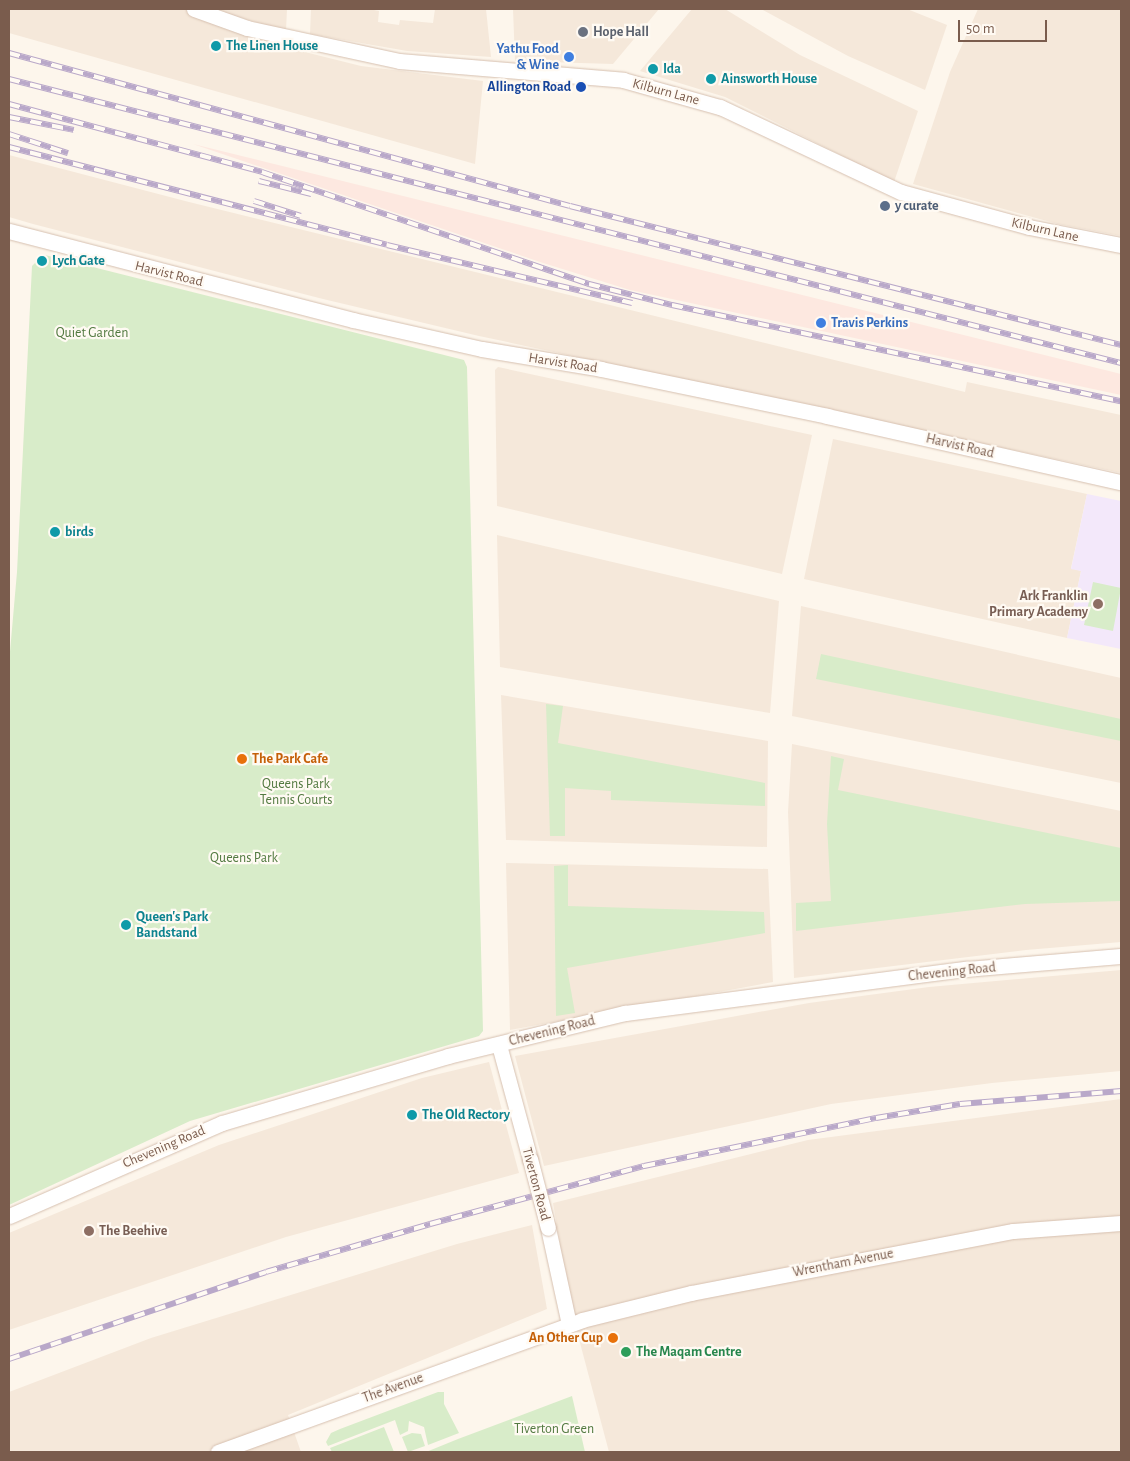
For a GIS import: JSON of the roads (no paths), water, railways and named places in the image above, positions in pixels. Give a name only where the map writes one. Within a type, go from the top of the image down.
[{"type":"street","name":"Kilburn Lane","points":[[194,9],[247,28],[399,61],[623,80],[720,107],[901,192],[1029,227],[1121,245]]},
{"type":"street","name":"Harvist Road","points":[[9,230],[353,320],[482,349],[601,369],[827,416],[1121,482]]},
{"type":"street","name":"Chevening Road","points":[[9,1216],[222,1123],[448,1056],[625,1013],[966,969],[1121,956]]},
{"type":"street","name":"Tiverton Road","points":[[499,1045],[548,1228],[569,1324]]},
{"type":"street","name":"Wrentham Avenue","points":[[569,1324],[691,1293],[1013,1231],[1121,1223]]},
{"type":"street","name":"The Avenue","points":[[218,1452],[569,1324]]},
{"type":"railway","points":[[9,53],[570,206],[1121,345]]},
{"type":"railway","points":[[9,79],[1121,363]]},
{"type":"railway","points":[[9,104],[262,172],[589,284],[672,305],[1121,401]]},
{"type":"railway","points":[[9,117],[74,130]]},
{"type":"railway","points":[[9,134],[68,153]]},
{"type":"railway","points":[[9,147],[387,245],[632,303]]},
{"type":"railway","points":[[259,181],[311,194]]},
{"type":"railway","points":[[254,201],[301,216]]},
{"type":"railway","points":[[9,1359],[266,1272],[430,1224],[644,1166],[876,1118],[960,1104],[1121,1091]]},
{"type":"place","name":"Hope Hall","points":[[583,32]]},
{"type":"place","name":"The Linen House","points":[[216,46]]},
{"type":"place","name":"Yathu Food & Wine","points":[[569,57]]},
{"type":"place","name":"Ida","points":[[653,69]]},
{"type":"place","name":"Ainsworth House","points":[[711,79]]},
{"type":"place","name":"Allington Road","points":[[581,87]]},
{"type":"place","name":"y curate","points":[[885,206]]},
{"type":"place","name":"Lych Gate","points":[[42,261]]},
{"type":"place","name":"Travis Perkins","points":[[821,323]]},
{"type":"place","name":"birds","points":[[55,532]]},
{"type":"place","name":"Ark Franklin Primary Academy","points":[[1098,604]]},
{"type":"place","name":"The Park Cafe","points":[[242,759]]},
{"type":"place","name":"Queen's Park Bandstand","points":[[126,925]]},
{"type":"place","name":"The Old Rectory","points":[[412,1115]]},
{"type":"place","name":"The Beehive","points":[[89,1231]]},
{"type":"place","name":"An Other Cup","points":[[613,1338]]},
{"type":"place","name":"The Maqam Centre","points":[[626,1352]]},
{"type":"park label","name":"Quiet Garden","points":[[92,333]]},
{"type":"park label","name":"Queens Park Tennis Courts","points":[[296,792]]},
{"type":"park label","name":"Queens Park","points":[[244,858]]},
{"type":"park label","name":"Tiverton Green","points":[[554,1429]]}]
